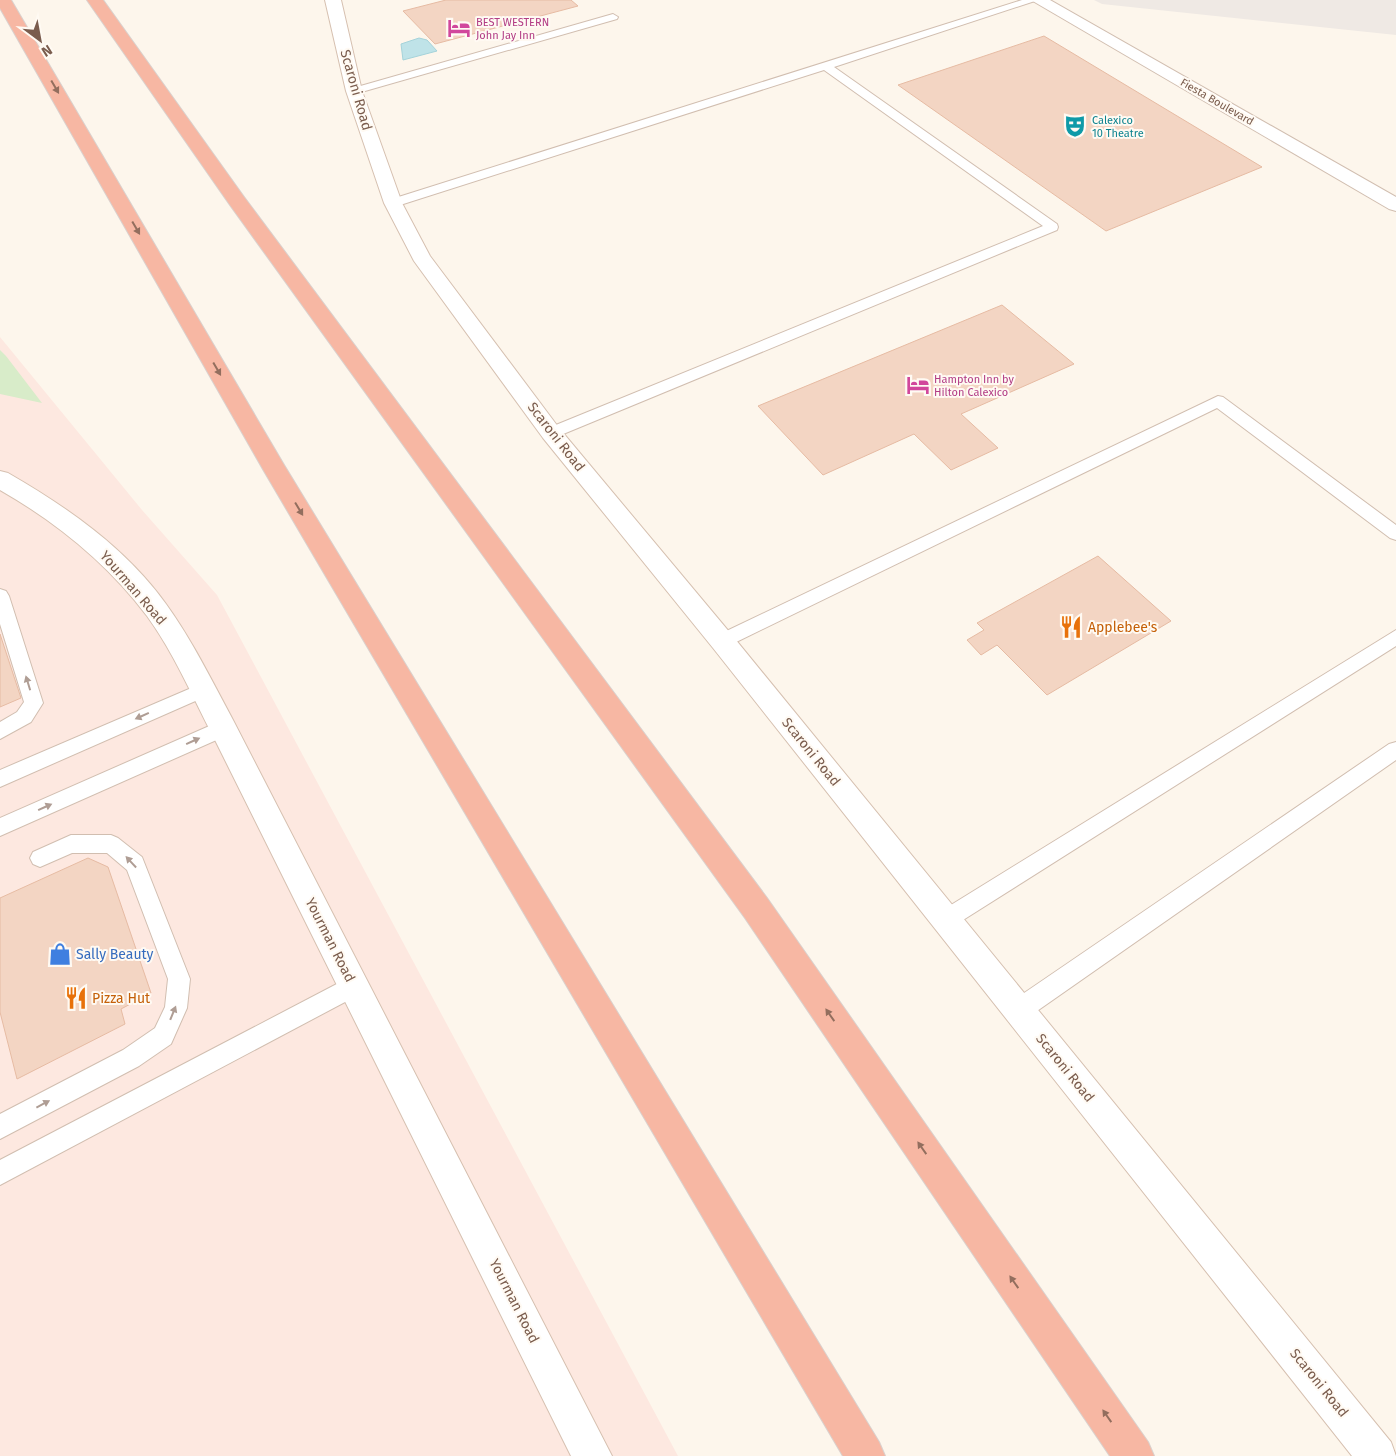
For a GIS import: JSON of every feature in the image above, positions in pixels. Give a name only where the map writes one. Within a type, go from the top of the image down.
[{"type":"highway","points":[[3,0],[276,471],[864,1456]]},
{"type":"highway","points":[[95,0],[237,201],[756,908],[1134,1456]]},
{"type":"street","name":"Scaroni Road","points":[[333,0],[354,92],[393,203],[421,257],[551,433],[722,641],[1377,1456]]},
{"type":"street","name":"Fiesta Boulevard","points":[[1038,0],[1396,205]]},
{"type":"street","name":"Yourman Road","points":[[0,479],[32,496],[71,523],[107,556],[142,594],[171,632],[223,728],[592,1456]]},
{"type":"lane","points":[[393,203],[1033,0]]},
{"type":"lane","points":[[354,92],[613,17]]},
{"type":"lane","points":[[551,433],[1052,227],[826,66]]},
{"type":"lane","points":[[722,641],[1218,401],[1396,534]]},
{"type":"lane","points":[[0,596],[34,703],[24,717],[0,731]]},
{"type":"lane","points":[[945,920],[1396,637]]},
{"type":"lane","points":[[0,779],[203,690]]},
{"type":"lane","points":[[0,827],[223,728]]},
{"type":"lane","points":[[1019,1010],[1396,750]]},
{"type":"lane","points":[[0,1127],[131,1058],[163,1036],[176,1008],[179,979],[135,864],[111,844],[71,844],[40,858]]},
{"type":"lane","points":[[0,1173],[354,986]]},
{"type":"shaded area","points":[[1094,0],[1396,0],[1396,35],[1102,4]]},
{"type":"shaded area","points":[[0,337],[142,510],[217,595],[678,1456],[0,1456]]},
{"type":"green space","points":[[0,350],[6,356],[42,403],[0,394]]},
{"type":"water","points":[[419,38],[427,40],[437,51],[403,60],[401,44]]},
{"type":"building","name":"BEST WESTERN John Jay Inn","points":[[446,0],[571,0],[578,6],[435,44],[403,11]]},
{"type":"building","name":"Calexico 10 Theatre","points":[[1044,36],[1262,167],[1106,231],[898,85]]},
{"type":"building","name":"Hampton Inn by Hilton Calexico","points":[[1002,305],[1074,364],[961,414],[998,448],[951,470],[914,434],[823,475],[758,406]]},
{"type":"building","name":"Applebee's","points":[[1098,556],[1171,621],[1047,695],[997,645],[981,655],[967,640],[984,630],[977,623]]},
{"type":"building","points":[[0,634],[21,698],[0,707]]},
{"type":"building","points":[[88,858],[108,867],[151,993],[121,1009],[125,1024],[17,1079],[0,1012],[0,898]]},
{"type":"place","name":"BEST WESTERN John Jay Inn","points":[[459,28]]},
{"type":"place","name":"Calexico 10 Theatre","points":[[1075,126]]},
{"type":"place","name":"Hampton Inn by Hilton Calexico","points":[[918,385]]},
{"type":"place","name":"Applebee's","points":[[1071,627]]},
{"type":"place","name":"Sally Beauty","points":[[60,954]]},
{"type":"place","name":"Pizza Hut","points":[[76,998]]}]
